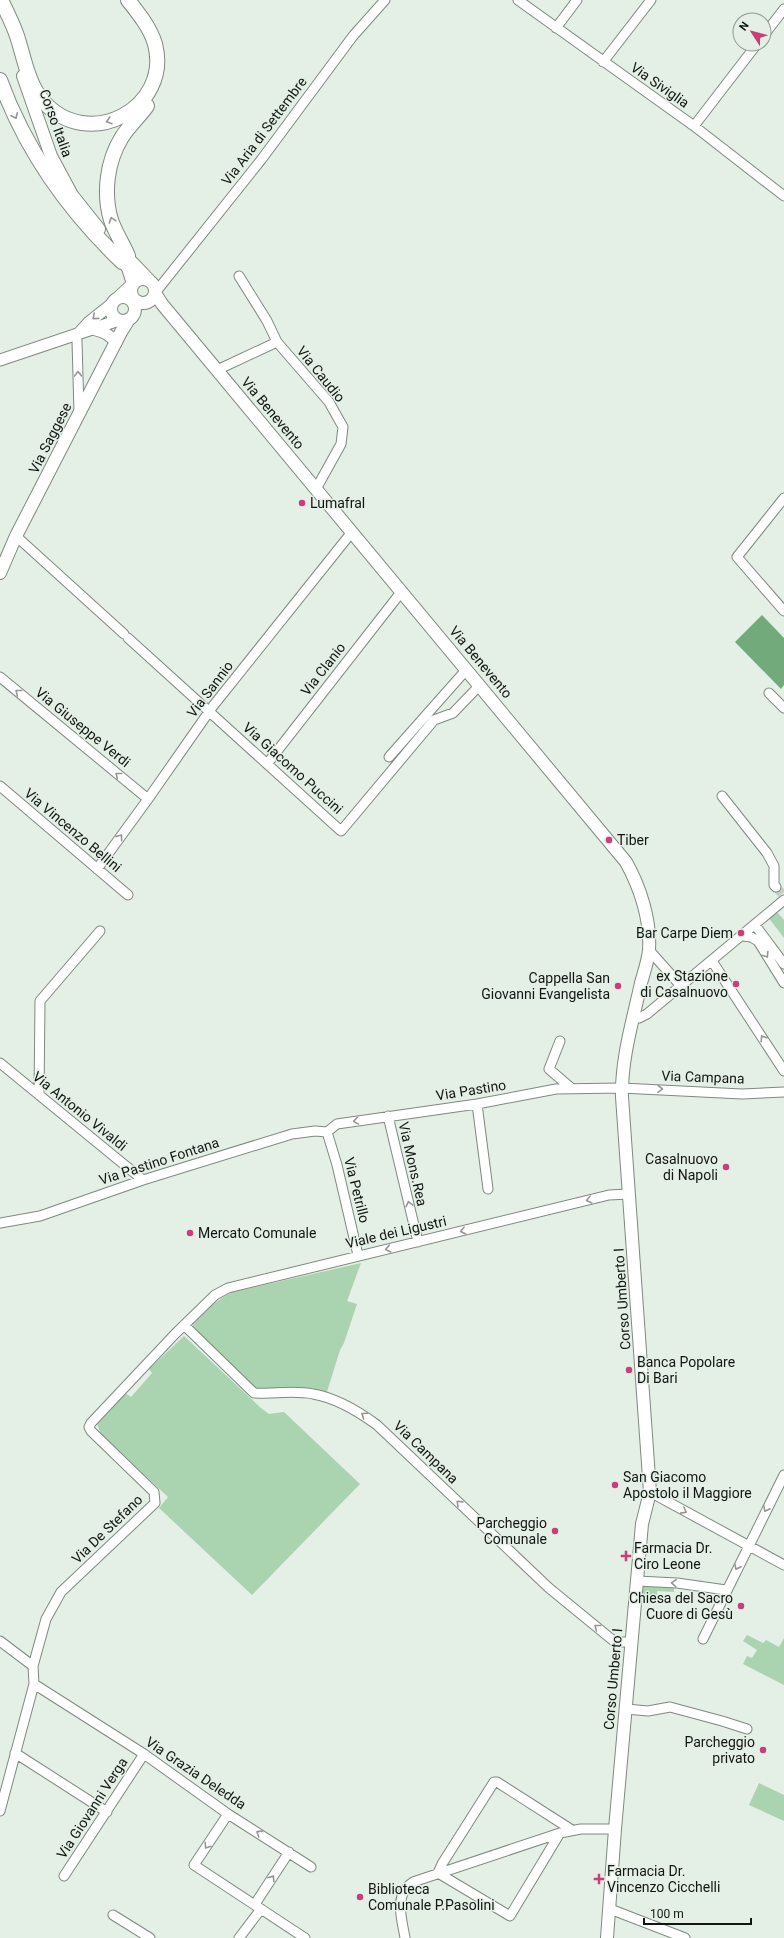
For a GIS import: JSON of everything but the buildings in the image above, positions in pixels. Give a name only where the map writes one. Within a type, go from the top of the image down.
[{"type":"highway","points":[[1,0],[16,34],[32,84],[42,101],[60,116],[70,121],[95,124],[122,117],[135,108],[143,99],[150,87],[155,72],[157,56],[151,34],[128,0]]},
{"type":"highway","points":[[125,259],[111,221],[107,199],[110,163],[121,138],[146,108],[158,89],[162,72],[163,51],[158,31],[137,0]]},
{"type":"highway","points":[[0,80],[20,126],[49,175],[98,237],[125,259]]},
{"type":"main road","name":"Corso Italia","points":[[1,0],[23,75],[51,156],[72,195],[110,242]]},
{"type":"main road","name":"Via Benevento","points":[[110,242],[154,292],[217,370],[626,862],[636,881],[641,898],[647,926],[649,950],[634,1017],[621,1088]]},
{"type":"main road","name":"Via Benevento","points":[[125,259],[130,272],[133,298],[143,303],[154,292]]},
{"type":"main road","points":[[141,279],[154,292],[127,318],[112,311],[115,301],[132,284],[141,279]]},
{"type":"main road","points":[[115,301],[124,297],[131,300],[134,305],[127,318]]},
{"type":"main road","name":"Via Saggese","points":[[1,566],[116,343],[127,318]]},
{"type":"main road","name":"Corso Umberto I","points":[[607,1938],[615,1829],[642,1524],[650,1492],[621,1088]]},
{"type":"street","name":"Via Aria di Settembre","points":[[154,292],[166,281],[265,154],[353,36],[385,0]]},
{"type":"street","name":"Via Siviglia","points":[[518,0],[694,126],[784,196]]},
{"type":"street","points":[[556,28],[577,0]]},
{"type":"street","points":[[603,62],[651,0]]},
{"type":"street","points":[[772,25],[784,9]]},
{"type":"street","points":[[694,126],[751,52]]},
{"type":"street","name":"Via Caudio","points":[[239,276],[267,322],[277,342],[329,402],[343,427],[341,444],[316,489]]},
{"type":"street","points":[[79,413],[77,333],[115,301]]},
{"type":"street","points":[[0,360],[77,333],[127,318]]},
{"type":"street","points":[[93,329],[112,337],[116,343]]},
{"type":"street","name":"Via Caudio","points":[[217,370],[277,342]]},
{"type":"street","points":[[784,498],[737,557],[784,611]]},
{"type":"street","name":"Via Sannio","points":[[97,869],[209,712],[352,532]]},
{"type":"street","name":"Via Giacomo Puccini","points":[[16,536],[341,831],[434,720],[453,713],[480,685]]},
{"type":"street","name":"Via Clanio","points":[[267,764],[402,591]]},
{"type":"street","points":[[389,757],[467,669]]},
{"type":"street","name":"Via Giuseppe Verdi","points":[[0,677],[148,799]]},
{"type":"street","points":[[769,693],[784,708]]},
{"type":"street","name":"Via Vincenzo Bellini","points":[[0,786],[128,895]]},
{"type":"street","points":[[722,796],[767,853],[774,866],[774,885],[776,887]]},
{"type":"street","points":[[634,1017],[639,1018],[647,1014],[743,936],[784,900]]},
{"type":"street","points":[[756,925],[784,964]]},
{"type":"street","points":[[39,1095],[40,1001],[100,931]]},
{"type":"street","points":[[743,936],[751,937],[758,941],[784,983]]},
{"type":"street","points":[[649,950],[681,986]]},
{"type":"street","points":[[712,961],[784,1071]]},
{"type":"street","points":[[560,1041],[549,1069],[571,1088]]},
{"type":"street","name":"Via Antonio Vivaldi","points":[[0,1063],[143,1180]]},
{"type":"street","name":"Via Pastino","points":[[327,1132],[337,1124],[477,1104],[556,1089],[621,1088]]},
{"type":"street","name":"Via Campana","points":[[621,1088],[742,1094],[784,1092]]},
{"type":"street","points":[[477,1104],[488,1188]]},
{"type":"street","name":"Via Mons.Rea","points":[[388,1116],[418,1242]]},
{"type":"street","name":"Via Pastino Fontana","points":[[0,1223],[40,1216],[143,1180],[292,1134],[315,1131],[327,1132]]},
{"type":"street","name":"Via Petrillo","points":[[327,1132],[337,1165],[358,1255]]},
{"type":"street","name":"Viale dei Ligustri","points":[[184,1326],[215,1295],[228,1288],[358,1255],[609,1196],[628,1194]]},
{"type":"street","name":"Via Campana","points":[[184,1326],[254,1393],[312,1393],[330,1398],[355,1409],[377,1425],[549,1588],[615,1642],[631,1642]]},
{"type":"street","name":"Via De Stefano","points":[[0,1811],[3,1785],[15,1753],[34,1684],[33,1666],[46,1619],[62,1592],[155,1503],[154,1492],[89,1427],[118,1393],[184,1326]]},
{"type":"street","points":[[703,1639],[784,1474]]},
{"type":"street","points":[[650,1492],[784,1565]]},
{"type":"street","points":[[637,1581],[677,1583],[726,1590]]},
{"type":"street","points":[[0,1641],[33,1666]]},
{"type":"street","name":"Via Grazia Deledda","points":[[34,1684],[144,1754],[228,1814],[311,1867]]},
{"type":"street","points":[[626,1709],[648,1711],[670,1707],[722,1720],[747,1729]]},
{"type":"street","points":[[15,1753],[107,1812]]},
{"type":"street","name":"Via Giovanni Verga","points":[[64,1876],[144,1754]]},
{"type":"street","points":[[438,1873],[442,1864],[494,1782],[497,1782],[572,1830]]},
{"type":"street","points":[[228,1814],[194,1864],[305,1938]]},
{"type":"street","points":[[405,1938],[400,1901],[409,1885],[438,1873],[560,1833],[572,1830],[615,1829]]},
{"type":"street","points":[[438,1873],[510,1916],[560,1833]]},
{"type":"street","points":[[239,1938],[289,1852]]},
{"type":"street","points":[[610,1909],[618,1910],[685,1938]]},
{"type":"street","points":[[113,1915],[150,1938]]},
{"type":"shaded area","points":[[762,615],[784,638],[784,685],[781,689],[735,642]]},
{"type":"shaded area","points":[[776,911],[784,920],[784,938],[768,917]]},
{"type":"shaded area","points":[[361,1263],[347,1301],[357,1304],[344,1343],[340,1350],[326,1395],[255,1390],[192,1326],[216,1302],[233,1292]]},
{"type":"shaded area","points":[[184,1336],[261,1408],[269,1414],[284,1412],[360,1484],[252,1595],[159,1508],[168,1497],[101,1434],[97,1424],[125,1393],[131,1397],[152,1373],[149,1369]]},
{"type":"shaded area","points":[[643,1583],[674,1585],[674,1592],[657,1591],[657,1596],[642,1595]]},
{"type":"shaded area","points":[[747,1635],[763,1643],[766,1640],[779,1647],[784,1638],[784,1685],[743,1664],[747,1656],[752,1658],[757,1650],[743,1641]]},
{"type":"shaded area","points":[[759,1783],[784,1795],[784,1821],[749,1805]]},
{"type":"tunnel","points":[[776,887],[784,896]]},
{"type":"place","name":"Lumafral","points":[[302,503]]},
{"type":"place","name":"Tiber","points":[[609,840]]},
{"type":"place","name":"Bar Carpe Diem","points":[[741,933]]},
{"type":"place","name":"ex Stazione di Casalnuovo","points":[[736,984]]},
{"type":"place","name":"Cappella San Giovanni Evangelista","points":[[618,986]]},
{"type":"place","name":"Casalnuovo di Napoli","points":[[726,1167]]},
{"type":"place","name":"Mercato Comunale","points":[[190,1233]]},
{"type":"place","name":"Banca Popolare Di Bari","points":[[629,1370]]},
{"type":"place","name":"San Giacomo Apostolo il Maggiore","points":[[615,1485]]},
{"type":"place","name":"Parcheggio Comunale","points":[[555,1531]]},
{"type":"place","name":"Farmacia Dr. Ciro Leone","points":[[626,1556]]},
{"type":"place","name":"Chiesa del Sacro Cuore di Gesù","points":[[741,1606]]},
{"type":"place","name":"Parcheggio privato","points":[[763,1750]]},
{"type":"place","name":"Farmacia Dr. Vincenzo Cicchelli","points":[[599,1879]]},
{"type":"place","name":"Biblioteca Comunale P.Pasolini","points":[[360,1897]]}]
